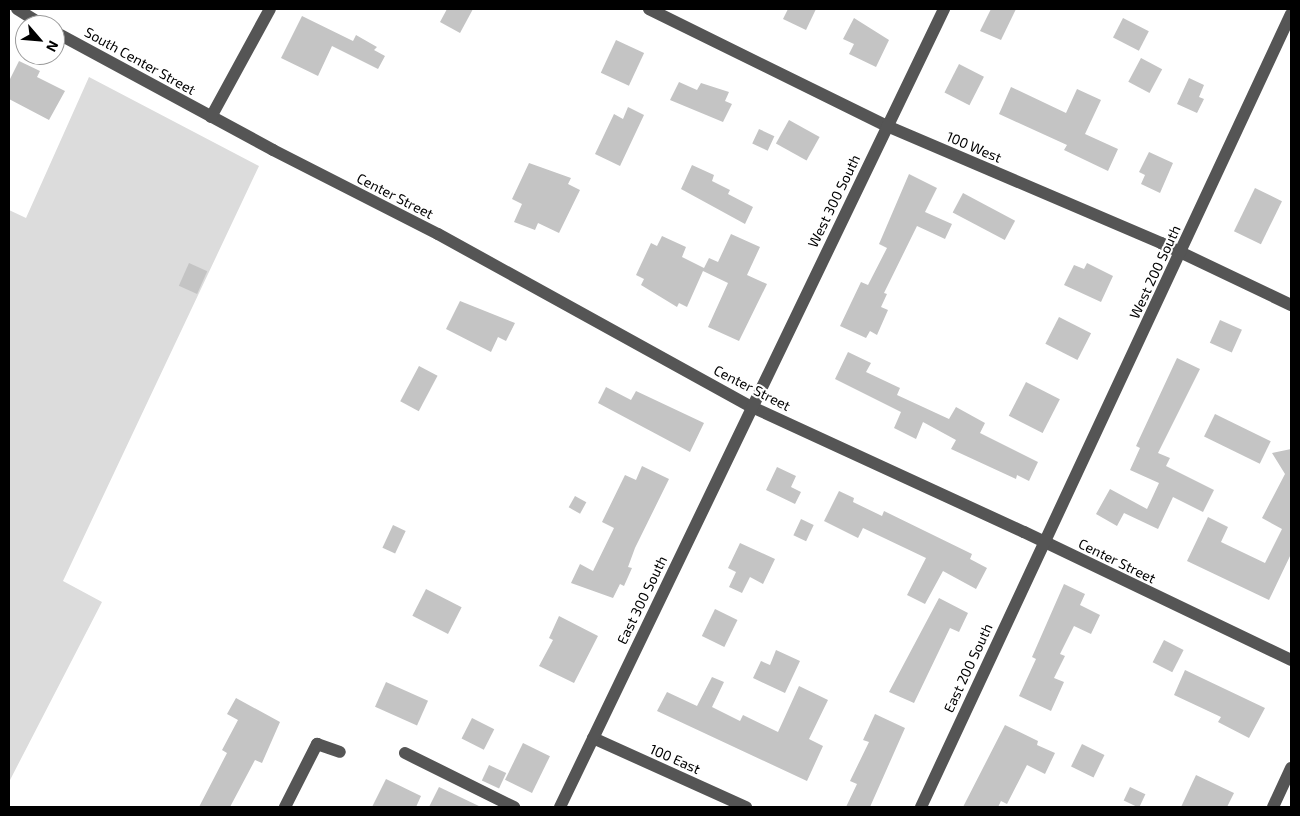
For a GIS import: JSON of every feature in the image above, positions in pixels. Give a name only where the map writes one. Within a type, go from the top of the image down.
[{"type":"street","points":[[211,117],[270,9]]},
{"type":"street","name":"100 West","points":[[649,9],[887,126],[1181,252],[1291,305]]},
{"type":"street","name":"West 300 South","points":[[752,407],[944,9]]},
{"type":"street","points":[[9,10],[21,15]]},
{"type":"street","name":"West 200 South","points":[[1043,542],[1181,252],[1291,14]]},
{"type":"street","name":"South Center Street","points":[[65,37],[211,117]]},
{"type":"street","name":"Center Street","points":[[211,117],[438,234],[752,407],[1291,660]]},
{"type":"street","name":"East 300 South","points":[[560,807],[752,407]]},
{"type":"street","name":"East 200 South","points":[[921,807],[1043,542]]},
{"type":"street","name":"100 East","points":[[593,738],[746,807]]},
{"type":"street","points":[[285,807],[317,744],[340,752]]},
{"type":"street","points":[[405,753],[514,807]]},
{"type":"street","points":[[1273,807],[1291,768]]},
{"type":"shaded area","points":[[89,77],[259,166],[63,581],[102,602],[9,782],[9,210],[26,218]]},
{"type":"building","points":[[447,9],[473,9],[460,33],[440,22]]},
{"type":"building","points":[[788,9],[816,9],[806,30],[783,19]]},
{"type":"building","points":[[991,9],[1016,9],[1001,40],[980,31]]},
{"type":"building","points":[[302,16],[353,41],[356,35],[377,47],[374,50],[385,56],[378,69],[332,46],[318,76],[281,58]]},
{"type":"building","points":[[854,18],[889,40],[876,67],[849,54],[854,44],[843,39]]},
{"type":"building","points":[[1123,18],[1149,31],[1139,51],[1113,38]]},
{"type":"building","points":[[616,40],[644,53],[629,86],[601,73]]},
{"type":"building","points":[[1141,58],[1162,69],[1150,93],[1128,82]]},
{"type":"building","points":[[959,64],[984,77],[969,105],[944,93]]},
{"type":"building","points":[[17,65],[27,65],[40,71],[37,77],[65,91],[49,120],[9,99],[9,81]]},
{"type":"building","points":[[1189,78],[1204,85],[1199,97],[1204,99],[1197,113],[1177,104]]},
{"type":"building","points":[[679,82],[697,90],[701,83],[729,92],[725,101],[732,104],[723,122],[670,100]]},
{"type":"building","points":[[1011,87],[1066,113],[1077,89],[1101,100],[1085,134],[1118,149],[1108,171],[1064,150],[1067,145],[999,114]]},
{"type":"building","points":[[628,107],[644,115],[620,166],[595,154],[614,114],[623,119]]},
{"type":"building","points":[[789,120],[820,137],[807,161],[776,144]]},
{"type":"building","points":[[759,129],[774,136],[768,151],[752,144]]},
{"type":"building","points":[[1149,152],[1173,163],[1160,193],[1141,184],[1145,175],[1139,172]]},
{"type":"building","points":[[529,163],[571,178],[568,184],[580,190],[559,233],[538,223],[535,230],[514,222],[522,204],[512,199]]},
{"type":"building","points":[[692,165],[714,175],[712,181],[730,190],[728,194],[753,207],[745,224],[681,189]]},
{"type":"building","points":[[909,174],[937,188],[925,212],[952,224],[945,239],[917,226],[884,293],[887,294],[881,307],[888,310],[877,335],[870,331],[866,338],[840,326],[861,282],[868,285],[887,248],[879,244]]},
{"type":"building","points":[[1255,188],[1282,201],[1261,244],[1234,231]]},
{"type":"building","points":[[963,193],[1015,221],[1005,240],[953,212]]},
{"type":"building","points":[[731,234],[760,247],[747,275],[767,284],[739,341],[708,327],[728,283],[703,271],[687,307],[679,303],[677,307],[641,285],[644,279],[636,275],[651,243],[657,246],[662,236],[686,247],[682,257],[704,268],[709,258],[718,262]]},
{"type":"building","points":[[189,263],[207,271],[197,294],[179,286]]},
{"type":"building","points":[[1087,263],[1113,276],[1101,302],[1064,285],[1074,265],[1084,269]]},
{"type":"building","points":[[460,301],[515,323],[506,341],[498,337],[491,352],[446,329]]},
{"type":"building","points":[[1059,317],[1091,333],[1077,360],[1045,344]]},
{"type":"building","points":[[1220,320],[1242,330],[1232,353],[1210,343]]},
{"type":"building","points":[[848,352],[871,363],[866,372],[900,388],[897,395],[949,419],[956,407],[985,423],[980,433],[1038,462],[1029,481],[1017,475],[1016,479],[951,449],[956,440],[923,422],[916,439],[894,428],[901,412],[835,379]]},
{"type":"building","points":[[1177,358],[1200,369],[1158,453],[1170,458],[1166,466],[1214,490],[1203,512],[1173,497],[1158,529],[1124,513],[1117,526],[1096,514],[1110,489],[1147,509],[1159,483],[1130,470],[1140,448],[1136,446]]},
{"type":"building","points":[[419,366],[438,376],[419,411],[400,401]]},
{"type":"building","points":[[1026,382],[1060,399],[1043,433],[1009,416]]},
{"type":"building","points":[[606,387],[631,400],[636,391],[704,423],[690,452],[598,403]]},
{"type":"building","points":[[1215,414],[1271,441],[1260,464],[1204,436]]},
{"type":"building","points":[[1291,449],[1291,554],[1269,600],[1187,561],[1208,517],[1228,527],[1221,542],[1265,563],[1282,529],[1262,518],[1285,474],[1272,453]]},
{"type":"building","points":[[642,466],[669,479],[635,548],[628,567],[632,568],[624,586],[620,584],[613,598],[571,583],[580,564],[593,571],[614,528],[602,522],[625,475],[636,480]]},
{"type":"building","points":[[777,467],[796,476],[791,487],[801,492],[795,504],[766,490]]},
{"type":"building","points":[[839,491],[854,498],[853,502],[882,516],[884,511],[972,554],[970,559],[987,568],[976,589],[943,571],[925,604],[907,595],[926,558],[863,528],[858,538],[824,521]]},
{"type":"building","points":[[575,496],[586,502],[580,514],[569,507]]},
{"type":"building","points":[[801,519],[814,525],[806,541],[793,535]]},
{"type":"building","points":[[393,525],[406,531],[395,554],[382,548]]},
{"type":"building","points":[[740,543],[775,559],[763,584],[750,577],[742,593],[729,587],[736,572],[728,568]]},
{"type":"building","points":[[1064,584],[1085,594],[1080,605],[1100,615],[1091,634],[1074,626],[1060,654],[1065,656],[1054,678],[1064,682],[1051,711],[1019,696],[1036,659],[1032,657]]},
{"type":"building","points":[[426,589],[462,607],[448,634],[412,616]]},
{"type":"building","points":[[939,598],[968,613],[959,632],[950,628],[914,703],[889,692]]},
{"type":"building","points":[[715,609],[737,620],[724,647],[702,636]]},
{"type":"building","points":[[559,616],[598,636],[574,683],[539,666],[553,640],[549,638]]},
{"type":"building","points":[[1164,640],[1184,650],[1172,672],[1153,662]]},
{"type":"building","points":[[776,650],[800,661],[785,693],[753,678],[761,661],[770,665]]},
{"type":"building","points":[[1185,670],[1265,708],[1249,738],[1218,722],[1221,717],[1174,695]]},
{"type":"building","points":[[712,677],[724,682],[712,707],[740,721],[743,715],[778,732],[799,686],[828,700],[809,739],[823,746],[807,781],[657,711],[667,692],[697,706]]},
{"type":"building","points":[[386,682],[428,701],[417,725],[375,707]]},
{"type":"building","points":[[236,698],[280,722],[262,763],[255,760],[230,807],[199,807],[227,753],[222,750],[238,720],[227,714]]},
{"type":"building","points":[[875,714],[905,728],[870,807],[846,807],[857,784],[850,781],[869,742],[863,740]]},
{"type":"building","points":[[472,718],[494,729],[484,750],[462,738]]},
{"type":"building","points":[[1005,725],[1038,741],[1037,745],[1055,753],[1045,774],[1027,765],[1007,804],[1001,801],[998,807],[963,807]]},
{"type":"building","points":[[523,743],[550,756],[532,793],[505,780]]},
{"type":"building","points":[[1082,744],[1104,755],[1094,777],[1071,766]]},
{"type":"building","points":[[489,765],[506,773],[499,788],[482,780]]},
{"type":"building","points":[[1196,775],[1234,793],[1227,807],[1181,807]]},
{"type":"building","points":[[386,779],[421,796],[416,807],[372,807]]},
{"type":"building","points":[[439,787],[481,807],[429,807]]},
{"type":"building","points":[[1130,787],[1145,794],[1139,807],[1124,801]]}]
